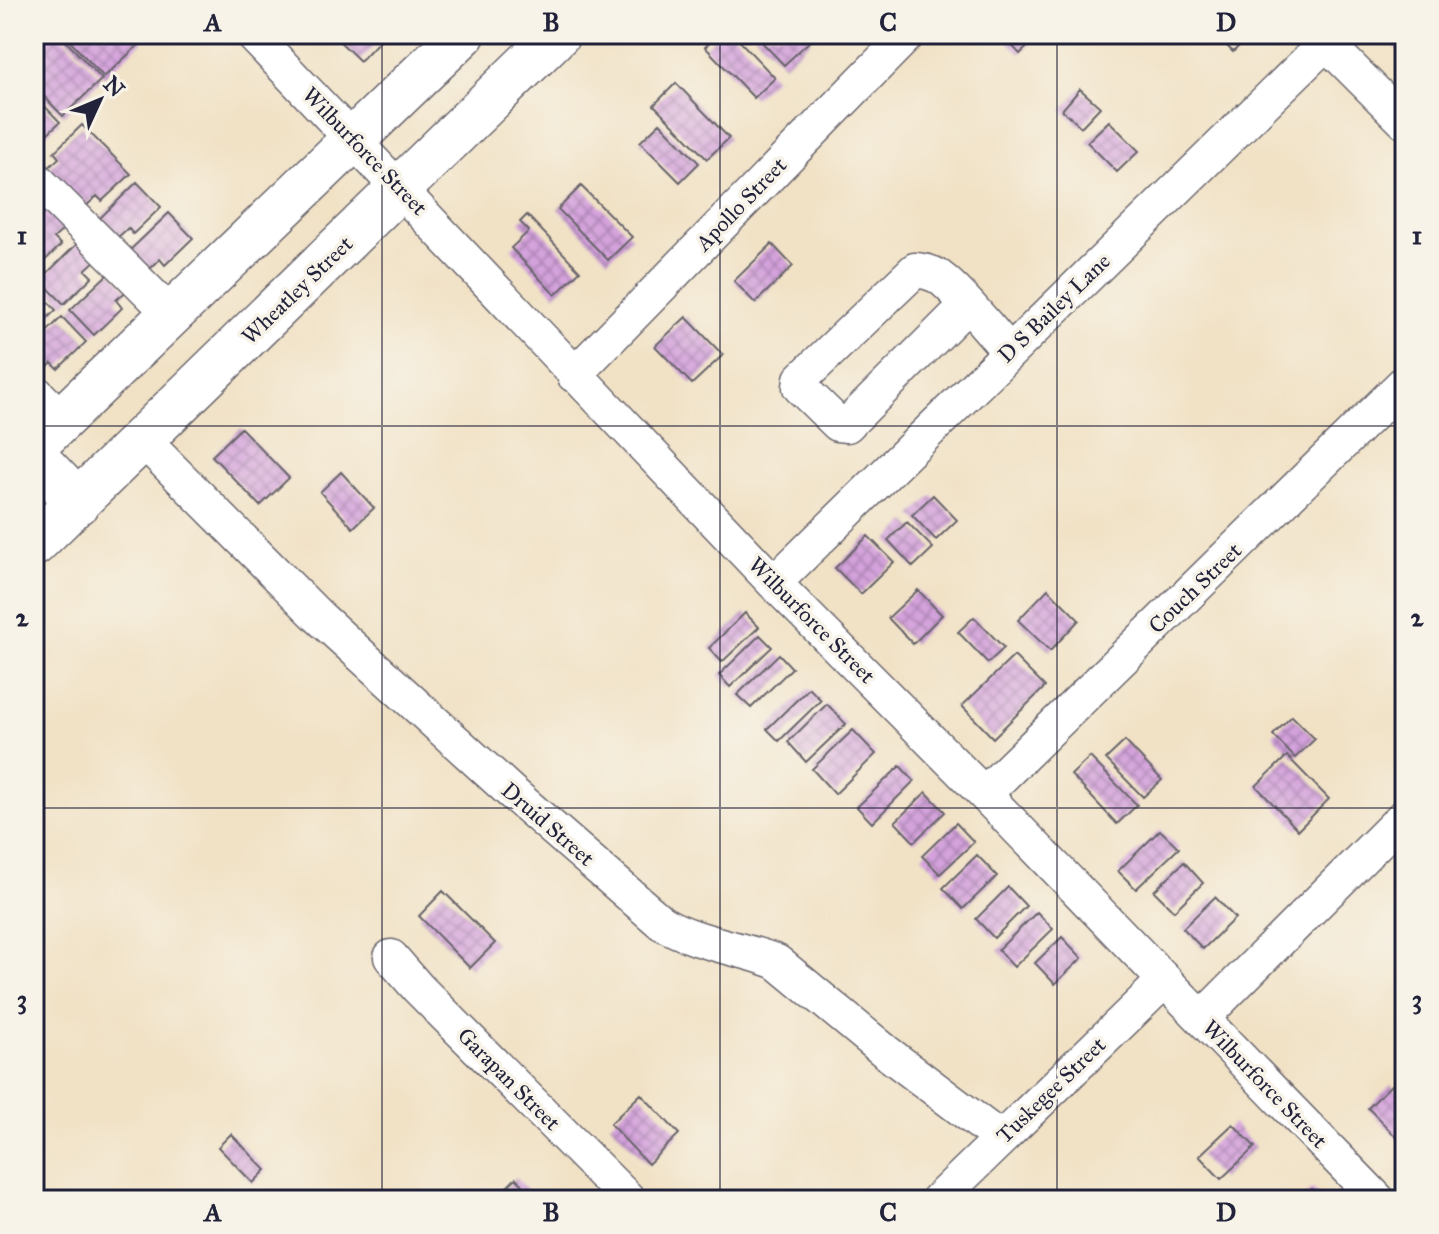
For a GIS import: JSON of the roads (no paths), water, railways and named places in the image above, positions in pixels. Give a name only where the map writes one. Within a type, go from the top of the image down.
[{"type":"main road","points":[[43,419],[171,314],[463,34]]},
{"type":"main road","name":"Wheatley Street","points":[[34,544],[558,34]]},
{"type":"main road","points":[[34,456],[78,502]]},
{"type":"street","name":"Wilburforce Street","points":[[252,34],[774,583],[984,794],[1378,1200]]},
{"type":"street","name":"Apollo Street","points":[[574,375],[908,34]]},
{"type":"street","points":[[1326,37],[1405,122]]},
{"type":"street","name":"D S Bailey Lane","points":[[774,583],[1326,37]]},
{"type":"street","points":[[34,177],[171,314]]},
{"type":"street","points":[[967,305],[847,425],[838,424],[800,387],[801,379],[915,270],[929,272],[941,279],[967,305],[1010,352]]},
{"type":"street","name":"Couch Street","points":[[984,794],[1405,382]]},
{"type":"street","name":"Druid Street","points":[[143,440],[318,616],[510,791],[662,923],[712,945],[755,953],[777,962],[886,1052],[1001,1139]]},
{"type":"street","points":[[1202,1018],[1405,815]]},
{"type":"street","name":"Garapan Street","points":[[391,957],[418,988],[629,1200]]},
{"type":"street","name":"Tuskegee Street","points":[[938,1200],[1165,980]]}]
